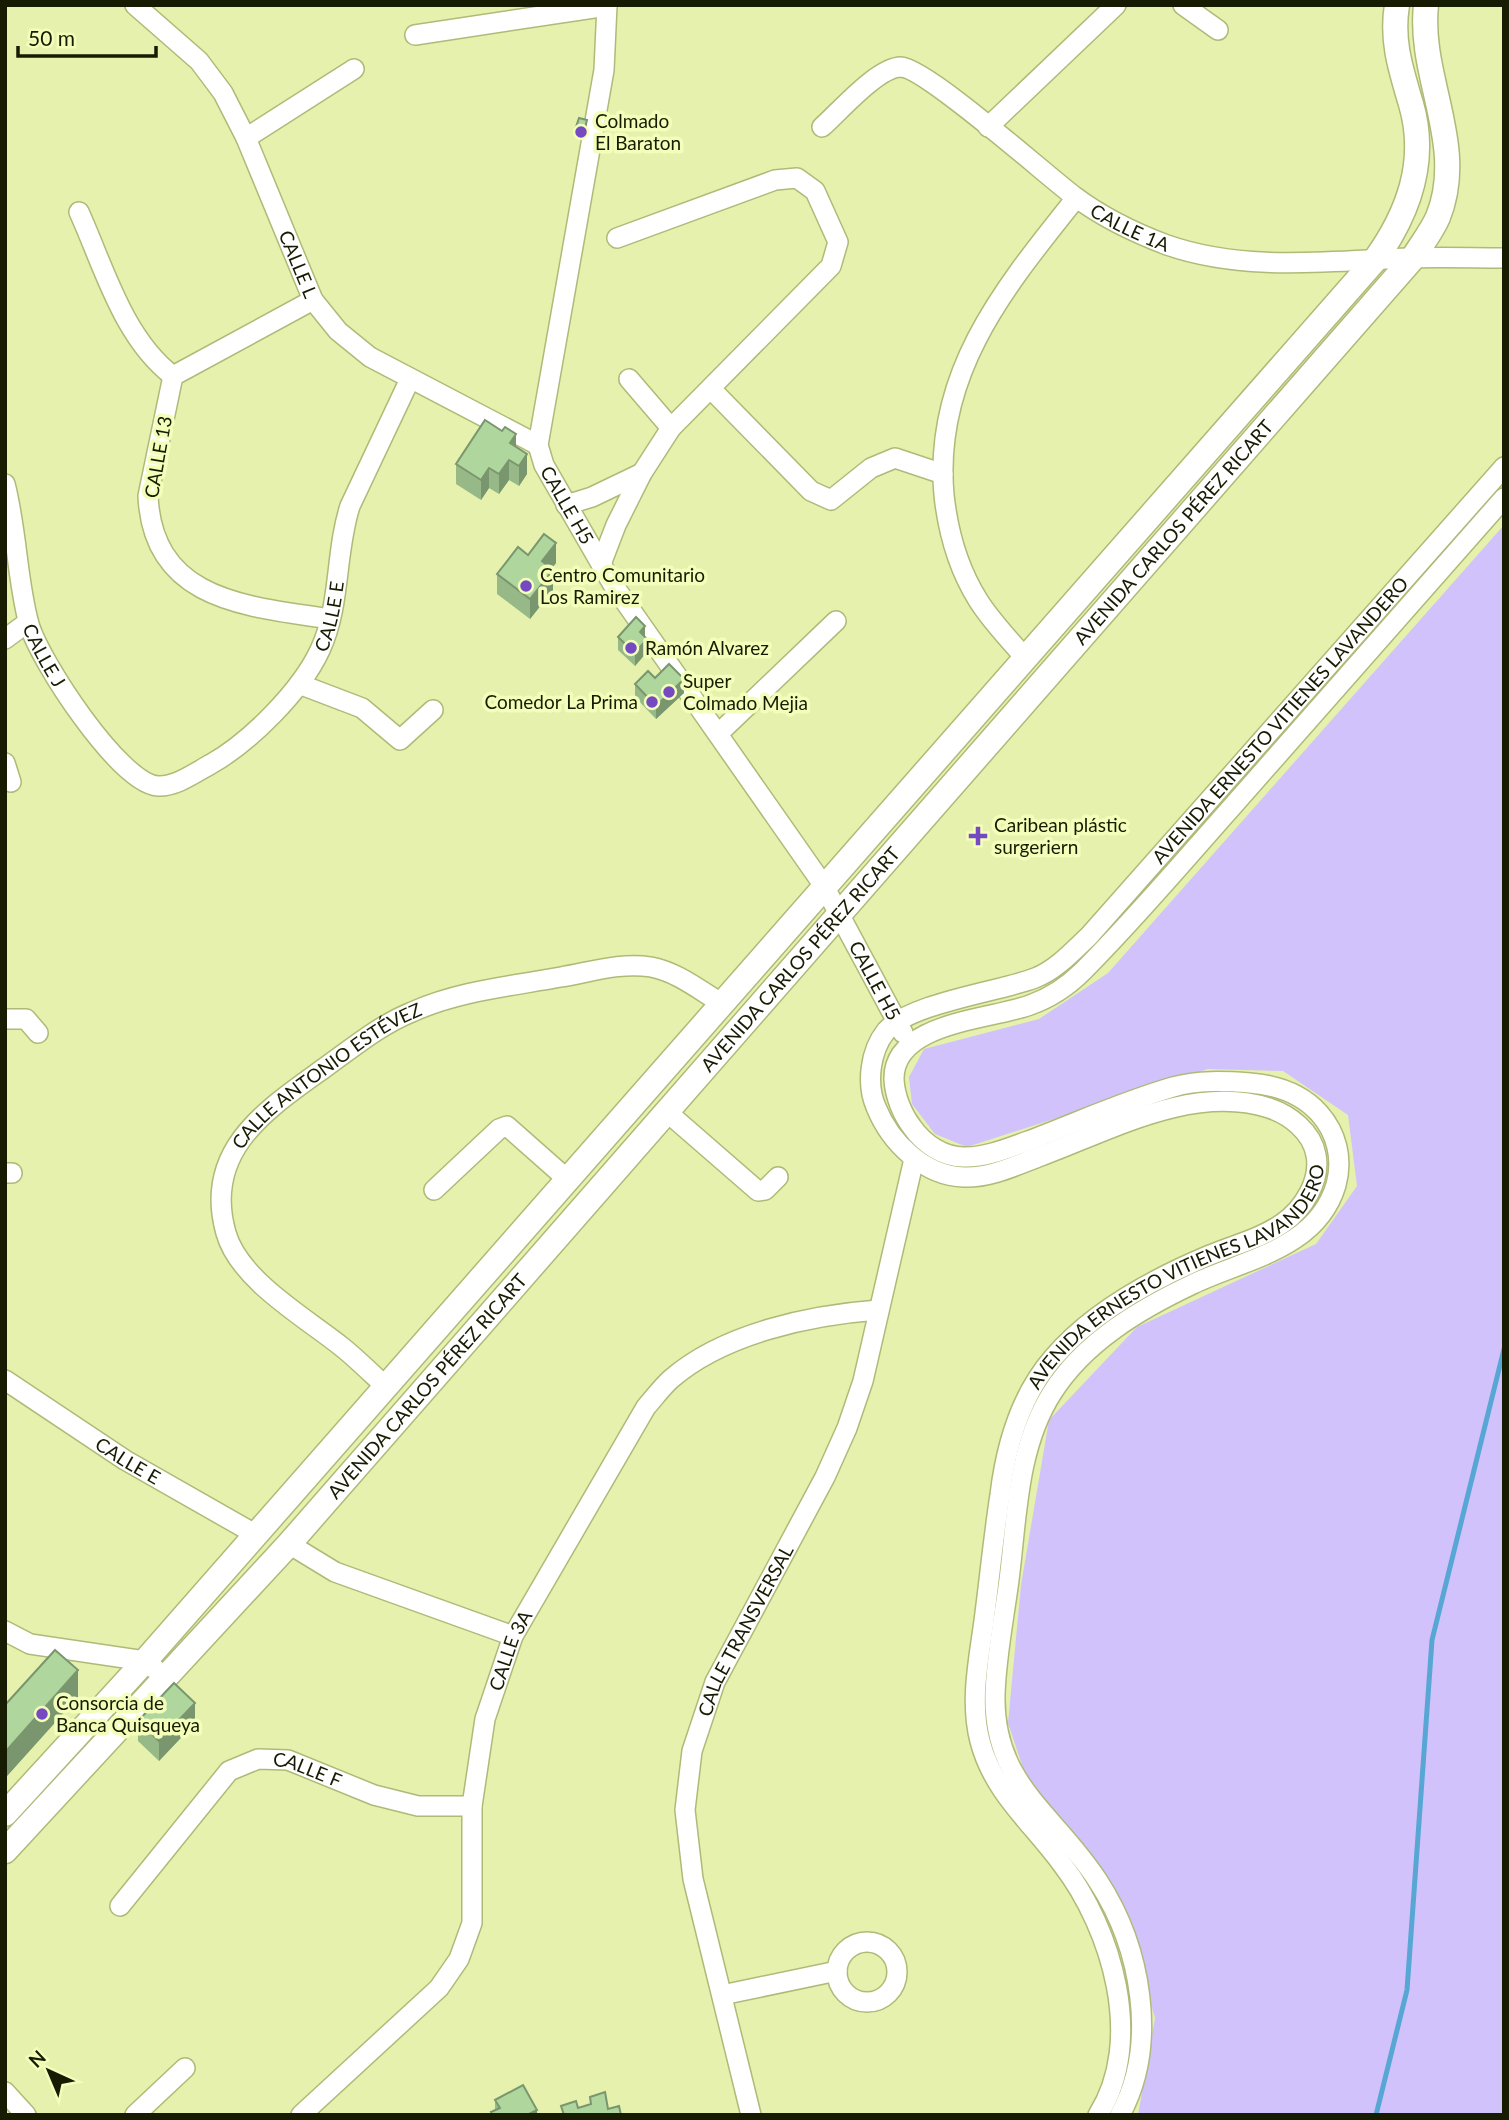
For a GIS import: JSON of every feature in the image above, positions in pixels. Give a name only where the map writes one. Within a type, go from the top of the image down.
[{"type":"main road","name":"AVENIDA CARLOS PÉREZ RICART","points":[[5,1815],[145,1661],[1375,260],[1392,236],[1414,191],[1416,130],[1395,48],[1397,5]]},
{"type":"main road","name":"AVENIDA CARLOS PÉREZ RICART","points":[[5,1851],[289,1544],[1413,258],[1438,218],[1447,184],[1448,154],[1444,119],[1426,47],[1426,5]]},
{"type":"street","name":"CALLE L","points":[[135,5],[199,61],[223,93],[246,138],[313,300],[338,331],[370,357],[538,445]]},
{"type":"street","points":[[988,127],[1049,72],[1116,5]]},
{"type":"street","points":[[1183,5],[1218,30]]},
{"type":"street","points":[[415,35],[607,6]]},
{"type":"street","name":"CALLE H5","points":[[607,6],[604,70],[538,445],[544,465],[601,564],[824,886],[895,1023],[909,1043]]},
{"type":"street","name":"CALLE 1A","points":[[822,127],[880,75],[900,67],[913,70],[1076,198],[1120,225],[1167,245],[1205,256],[1259,262],[1504,258]]},
{"type":"street","points":[[246,138],[354,69]]},
{"type":"street","points":[[601,564],[616,525],[642,473],[671,428],[831,266],[838,242],[815,191],[797,178],[775,180],[617,238]]},
{"type":"street","points":[[1025,658],[992,621],[967,579],[947,522],[943,474],[944,435],[949,412],[976,338],[1023,264],[1076,198]]},
{"type":"street","points":[[79,212],[129,323],[145,349],[173,376],[313,300]]},
{"type":"street","name":"CALLE 13","points":[[173,376],[148,496],[149,513],[161,547],[196,588],[241,605],[330,619]]},
{"type":"street","name":"CALLE E","points":[[157,786],[188,777],[219,760],[266,721],[299,684],[320,650],[330,619],[342,536],[350,506],[411,379]]},
{"type":"street","points":[[629,379],[671,428]]},
{"type":"street","points":[[710,389],[811,491],[821,497],[831,500],[871,468],[895,458],[943,474]]},
{"type":"street","name":"AVENIDA ERNESTO VITIENES LAVANDERO","points":[[1098,2115],[1116,2077],[1120,2053],[1120,2007],[1112,1971],[1089,1904],[1078,1885],[1013,1806],[991,1772],[979,1737],[1023,1465],[1048,1399],[1083,1355],[1129,1320],[1198,1281],[1294,1240],[1312,1226],[1326,1207],[1336,1184],[1339,1160],[1335,1136],[1324,1117],[1308,1102],[1266,1085],[1218,1082],[1176,1086],[995,1153],[966,1167],[931,1170],[915,1159],[880,1117],[872,1098],[870,1082],[877,1046],[895,1023],[934,1006],[1040,977],[1070,954],[1122,902],[1504,467]]},
{"type":"street","points":[[566,505],[592,497],[642,473]]},
{"type":"street","name":"CALLE J","points":[[5,484],[17,535],[28,622],[43,661],[65,696],[100,739],[138,777],[157,786]]},
{"type":"street","name":"AVENIDA ERNESTO VITIENES LAVANDERO","points":[[966,1167],[924,1142],[908,1123],[899,1105],[894,1081],[896,1063],[909,1043],[929,1031],[1037,1003],[1076,978],[1168,880],[1504,498]]},
{"type":"street","points":[[718,734],[835,621]]},
{"type":"street","points":[[5,639],[28,622]]},
{"type":"street","points":[[299,684],[362,708],[400,740],[433,710]]},
{"type":"street","points":[[5,763],[11,782]]},
{"type":"street","name":"CALLE ANTONIO ESTÉVEZ","points":[[385,1386],[341,1346],[275,1296],[241,1262],[227,1236],[221,1209],[222,1185],[229,1161],[243,1135],[268,1109],[376,1030],[444,1000],[627,965],[671,972],[721,1003]]},
{"type":"street","points":[[5,1018],[26,1019],[38,1033]]},
{"type":"street","points":[[667,1112],[758,1191],[765,1190],[778,1177]]},
{"type":"street","points":[[434,1190],[499,1129],[508,1126],[567,1179]]},
{"type":"street","name":"CALLE TRANSVERSAL","points":[[751,2115],[693,1879],[685,1810],[692,1751],[715,1682],[825,1477],[847,1428],[863,1381],[915,1159]]},
{"type":"street","name":"CALLE 3A","points":[[301,2115],[439,1988],[459,1959],[472,1923],[472,1806],[485,1719],[513,1636],[646,1408],[672,1379],[699,1360],[776,1327],[829,1314],[878,1310]]},
{"type":"street","name":"CALLE E","points":[[5,1380],[125,1460],[255,1534]]},
{"type":"street","points":[[289,1544],[335,1572],[513,1636]]},
{"type":"street","points":[[5,1632],[40,1646],[145,1661],[166,1678]]},
{"type":"street","name":"AVENIDA ERNESTO VITIENES LAVANDERO","points":[[985,1700],[1015,1778],[1101,1885],[1126,1944],[1141,2007],[1142,2041],[1138,2076],[1120,2115]]},
{"type":"street","name":"CALLE F","points":[[120,1906],[229,1771],[258,1759],[288,1760],[374,1795],[418,1806],[472,1806]]},
{"type":"street","points":[[722,1995],[837,1971]]},
{"type":"street","points":[[135,2115],[184,2068]]},
{"type":"street","points":[[5,2092],[26,2115]]},
{"type":"shaded area","points":[[1504,525],[1504,2115],[1138,2115],[1155,2018],[1119,1897],[1025,1774],[1008,1723],[1021,1585],[1049,1420],[1137,1327],[1316,1244],[1357,1186],[1348,1115],[1283,1071],[1208,1069],[967,1147],[935,1134],[912,1104],[909,1077],[924,1049],[1039,1019],[1108,973]]},
{"type":"building","points":[[579,118],[587,120],[584,132],[575,130]]},
{"type":"building","points":[[485,420],[502,431],[505,427],[516,434],[510,443],[527,454],[519,466],[509,460],[499,474],[489,468],[481,480],[456,464]]},
{"type":"building","points":[[544,534],[556,543],[542,561],[553,570],[530,599],[497,574],[518,547],[528,555]]},
{"type":"building","points":[[636,617],[645,626],[640,632],[647,639],[635,653],[618,637]]},
{"type":"building","points":[[669,664],[684,679],[656,706],[635,684],[648,671],[655,678]]},
{"type":"building","points":[[55,1650],[78,1670],[7,1750],[5,1705]]},
{"type":"building","points":[[174,1683],[195,1703],[159,1741],[138,1721]]},
{"type":"building","points":[[523,2085],[537,2110],[527,2115],[493,2115],[491,2112],[500,2108],[495,2100]]},
{"type":"building","points":[[605,2092],[608,2109],[619,2106],[621,2115],[564,2115],[561,2106],[576,2101],[578,2108],[591,2104],[590,2097]]},
{"type":"waterway","points":[[1376,2115],[1407,1990],[1432,1640],[1504,1349]]},
{"type":"place","name":"Colmado El Baraton","points":[[581,132]]},
{"type":"place","name":"Centro Comunitario Los Ramirez","points":[[526,586]]},
{"type":"place","name":"Ramón Alvarez","points":[[631,648]]},
{"type":"place","name":"Super Colmado Mejia","points":[[669,692]]},
{"type":"place","name":"Comedor La Prima","points":[[652,702]]},
{"type":"place","name":"Caribean plástic surgeriern","points":[[978,836]]},
{"type":"place","name":"Consorcia de Banca Quisqueya","points":[[42,1714]]}]
